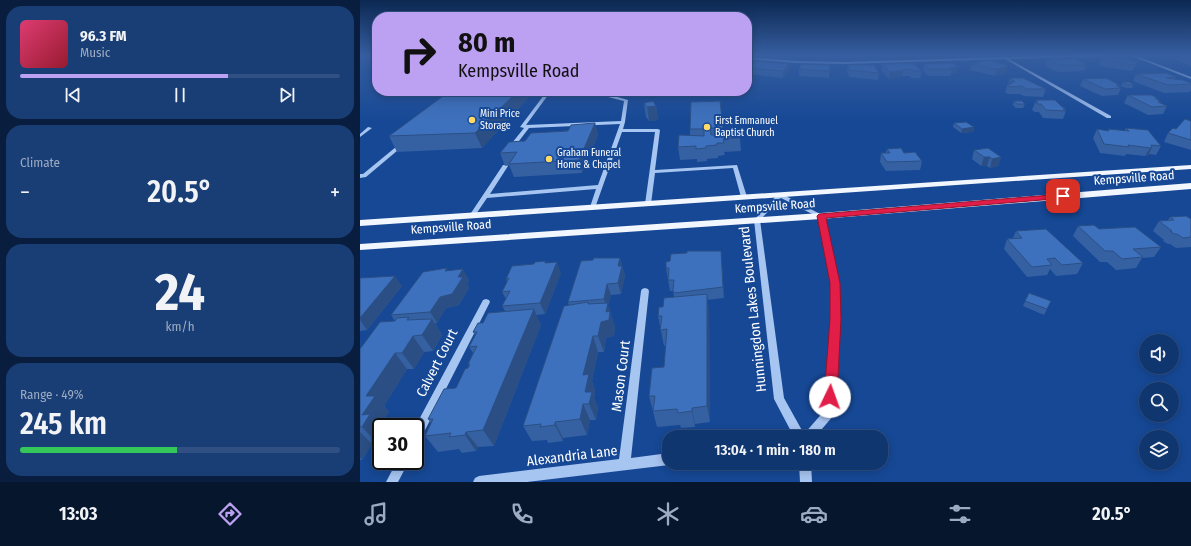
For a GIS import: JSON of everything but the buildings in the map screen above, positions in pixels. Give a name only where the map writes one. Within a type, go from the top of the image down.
[{"type":"main road","name":"Kempsville Road","points":[[360,223],[1191,167]]},
{"type":"main road","name":"Kempsville Road","points":[[360,247],[822,216],[1191,186]]},
{"type":"street","points":[[1039,77],[1109,118]]},
{"type":"street","points":[[545,96],[522,127],[623,122]]},
{"type":"street","points":[[593,207],[623,122],[626,100],[609,96]]},
{"type":"street","points":[[517,148],[521,143],[515,143],[527,126]]},
{"type":"street","points":[[360,136],[370,128]]},
{"type":"street","points":[[620,131],[658,130],[648,204]]},
{"type":"street","points":[[360,176],[364,176],[409,138]]},
{"type":"street","points":[[472,216],[505,166]]},
{"type":"street","points":[[652,172],[735,166],[744,197]]},
{"type":"street","points":[[485,196],[600,187]]},
{"type":"street","points":[[780,194],[822,216],[835,283],[835,319],[830,412],[814,430]]},
{"type":"street","name":"Hunningdon Lakes Boulevard","points":[[780,194],[757,220],[779,399],[796,430]]},
{"type":"street","name":"Mason Court","points":[[624,464],[645,291]]},
{"type":"street","name":"Calvert Court","points":[[424,421],[486,302]]},
{"type":"street","name":"Alexandria Lane","points":[[479,482],[662,460]]},
{"type":"street","points":[[392,482],[398,470]]},
{"type":"street","points":[[806,470],[806,482]]},
{"type":"place","name":"Mini Price Storage","points":[[472,120]]},
{"type":"place","name":"First Emmanuel Baptist Church","points":[[707,127]]},
{"type":"place","name":"Graham Funeral Home & Chapel","points":[[549,159]]},
{"type":"route","points":[[830,397],[835,319],[835,283],[822,216],[1063,196]]}]
